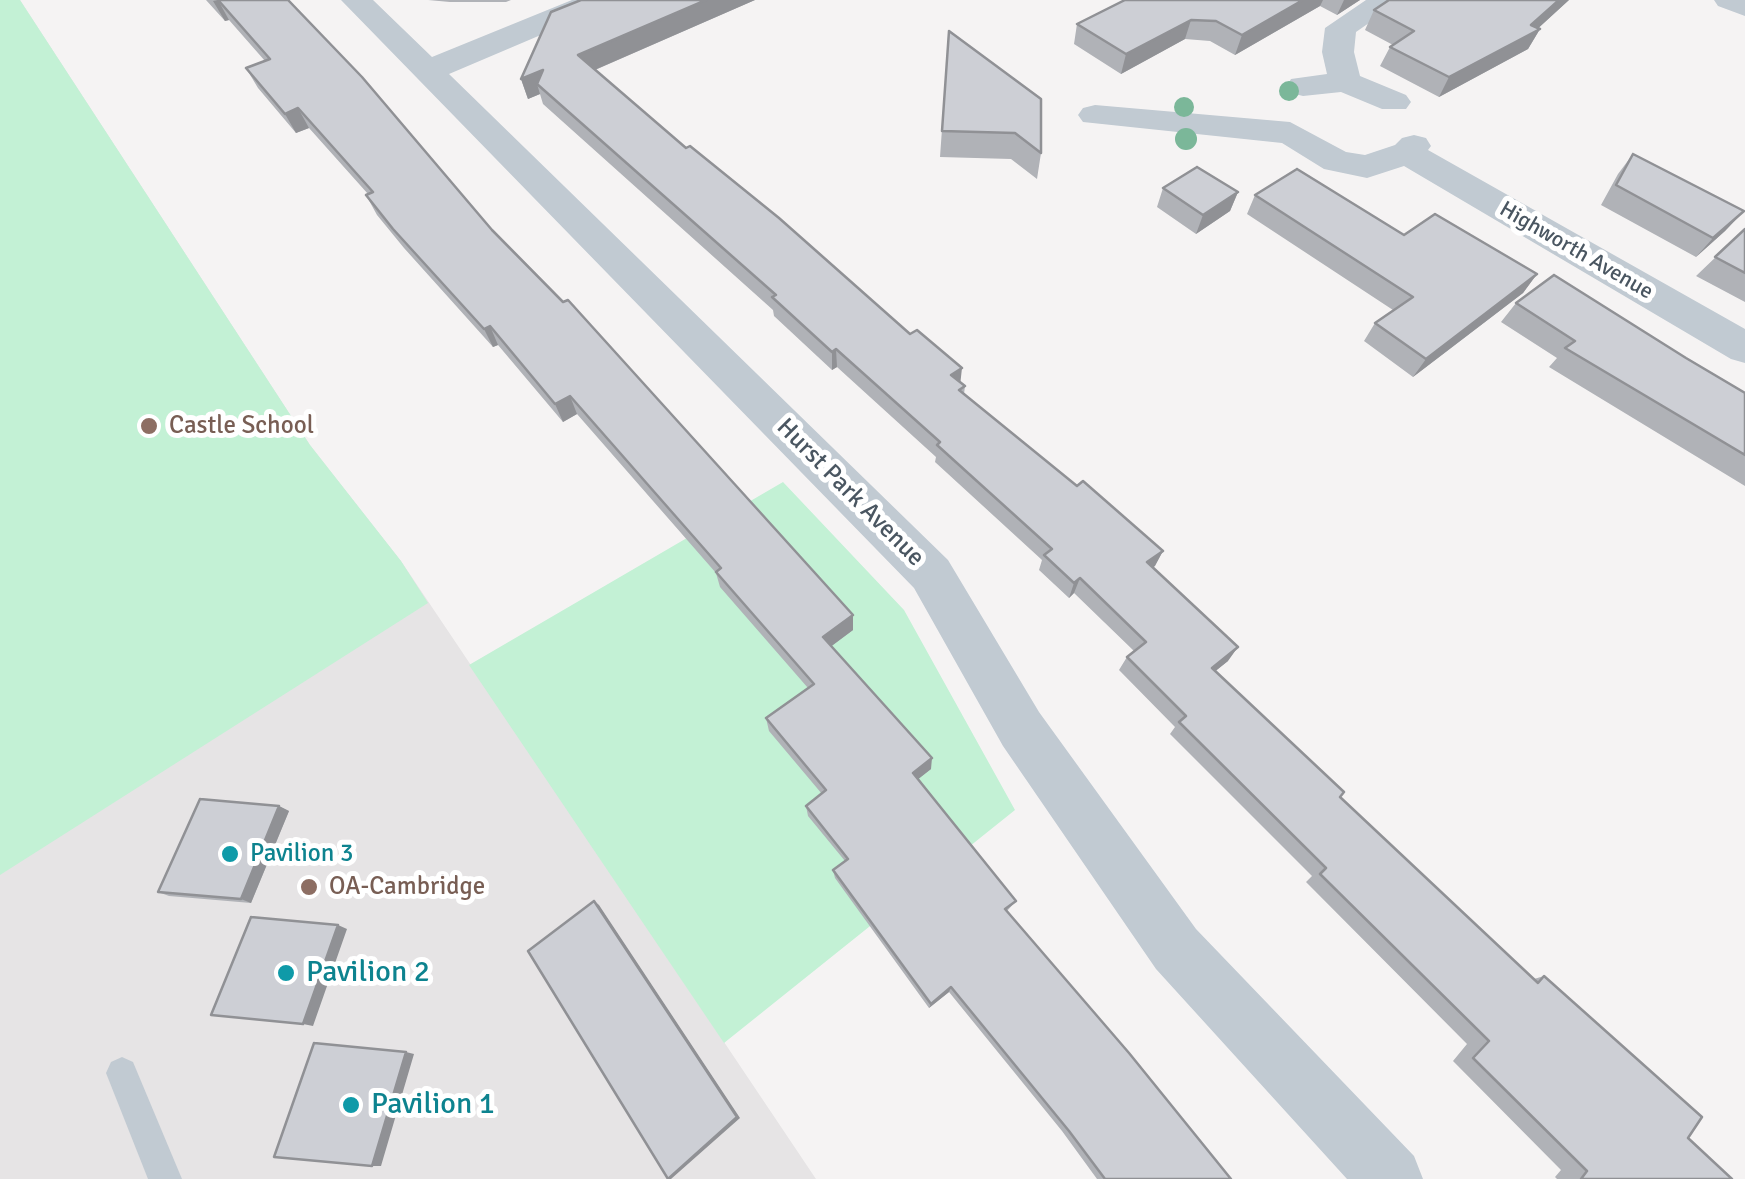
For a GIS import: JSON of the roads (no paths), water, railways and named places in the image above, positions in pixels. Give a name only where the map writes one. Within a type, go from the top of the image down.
[{"type":"street","name":"Hurst Park Avenue","points":[[356,0],[931,574],[1022,729],[1176,950],[1391,1179]]},
{"type":"street","points":[[427,71],[598,0]]},
{"type":"street","points":[[1345,82],[1338,52],[1341,28],[1387,0]]},
{"type":"street","points":[[1729,0],[1745,7]]},
{"type":"street","points":[[1303,86],[1345,82],[1394,102]]},
{"type":"street","name":"Highworth Avenue","points":[[1095,115],[1290,132],[1336,160],[1367,167],[1410,150],[1745,348]]},
{"type":"lane","points":[[122,1073],[165,1179]]},
{"type":"place","name":"Castle School","points":[[149,426]]},
{"type":"place","name":"Pavilion 3","points":[[230,854]]},
{"type":"place","name":"OA-Cambridge","points":[[309,887]]},
{"type":"place","name":"Pavilion 2","points":[[286,973]]},
{"type":"place","name":"Pavilion 1","points":[[351,1105]]}]
